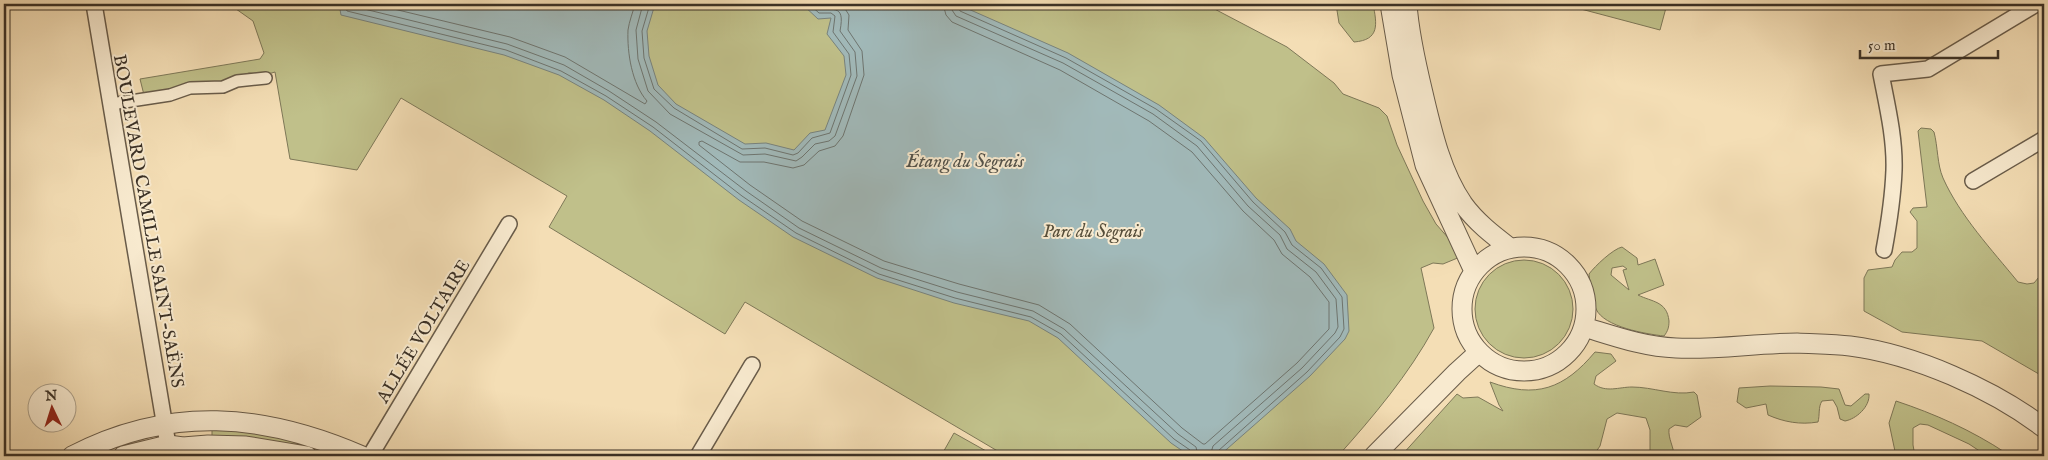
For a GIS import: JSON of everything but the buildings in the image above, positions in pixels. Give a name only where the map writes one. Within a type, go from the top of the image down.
[{"type":"street","name":"BOULEVARD CAMILLE SAINT-SAËNS","points":[[94,4],[168,445]]},
{"type":"street","points":[[1390,4],[1402,75],[1425,165],[1474,271]]},
{"type":"street","points":[[1407,4],[1408,24],[1418,71],[1444,167],[1464,205],[1481,225],[1510,248]]},
{"type":"street","points":[[1884,250],[1892,208],[1894,168],[1890,121],[1881,74],[1928,69],[2036,4]]},
{"type":"street","points":[[111,104],[170,95],[190,88],[223,87],[238,81],[266,78]]},
{"type":"street","points":[[1973,181],[2044,139]]},
{"type":"street","name":"ALLÉE VOLTAIRE","points":[[370,456],[509,224]]},
{"type":"street","points":[[1510,248],[1536,248],[1560,258],[1578,276],[1586,301],[1584,327],[1574,346],[1559,361],[1539,369],[1518,371],[1497,365],[1480,352],[1467,334],[1462,313],[1464,291],[1474,271],[1490,256],[1510,248]]},
{"type":"street","points":[[1584,327],[1624,339],[1674,348],[1795,343],[1850,346],[1877,351],[1918,363],[1972,384],[2026,414],[2044,428]]},
{"type":"street","points":[[1374,456],[1480,352]]},
{"type":"street","points":[[698,456],[752,365]]},
{"type":"street","points":[[72,456],[119,435],[165,423],[209,420],[248,423],[327,442],[362,456]]},
{"type":"street","points":[[123,456],[168,445],[183,447],[208,445],[246,446],[307,456]]},
{"type":"green space","name":"Parc du Segrais","points":[[229,4],[1205,4],[1287,47],[1334,83],[1343,94],[1379,108],[1387,116],[1397,145],[1423,201],[1436,224],[1457,248],[1460,257],[1443,264],[1433,263],[1421,268],[1434,328],[1390,395],[1338,456],[1006,456],[745,302],[725,334],[549,227],[567,196],[401,98],[357,170],[290,159],[275,72],[265,75],[249,73],[215,84],[186,83],[159,94],[144,95],[140,79],[260,59],[264,53],[253,21]]},
{"type":"green space","points":[[1336,4],[1373,4],[1376,24],[1375,30],[1369,38],[1354,42],[1339,23]]},
{"type":"green space","points":[[1562,4],[1667,4],[1660,30]]},
{"type":"green space","points":[[1921,128],[1931,129],[1934,132],[1941,173],[1958,206],[2018,282],[2034,283],[2044,271],[2044,377],[1982,341],[1902,332],[1864,311],[1864,278],[1868,270],[1892,267],[1902,252],[1912,252],[1917,248],[1917,221],[1910,212],[1913,208],[1927,207],[1918,131]]},
{"type":"green space","points":[[1622,247],[1637,258],[1638,265],[1655,259],[1664,285],[1638,295],[1658,303],[1665,309],[1668,314],[1669,323],[1664,336],[1616,325],[1607,321],[1596,309],[1591,292],[1589,274],[1604,258]],"holes":[[[1623,266],[1627,269],[1623,270],[1629,290],[1611,275],[1612,268]]]},
{"type":"green space","points":[[1524,260],[1543,263],[1559,274],[1570,290],[1573,309],[1570,328],[1559,344],[1543,355],[1524,358],[1505,355],[1489,344],[1478,328],[1475,309],[1478,290],[1489,274],[1505,263]]},
{"type":"green space","points":[[1595,352],[1611,354],[1616,361],[1596,376],[1594,384],[1599,387],[1608,389],[1640,387],[1678,393],[1694,392],[1697,395],[1701,417],[1687,427],[1675,425],[1669,429],[1674,456],[1650,456],[1650,430],[1646,418],[1617,413],[1607,419],[1600,446],[1593,456],[1401,456],[1457,394],[1463,398],[1478,397],[1503,411],[1490,382],[1521,390],[1535,390],[1548,387],[1572,375]]},
{"type":"green space","points":[[1770,386],[1839,389],[1845,405],[1851,406],[1865,394],[1869,394],[1869,399],[1861,412],[1854,418],[1845,421],[1840,419],[1833,400],[1822,401],[1818,422],[1805,423],[1786,421],[1768,415],[1766,404],[1746,408],[1737,402],[1739,388]]},
{"type":"green space","points":[[1896,401],[1925,411],[1966,430],[2006,453],[2005,456],[1987,456],[1969,444],[1928,425],[1920,424],[1913,428],[1915,456],[1896,456],[1889,423]]},
{"type":"green space","points":[[212,428],[261,431],[305,445],[212,440]]},
{"type":"green space","points":[[954,433],[995,456],[941,456]]},
{"type":"water","name":"Étang du Segrais","points":[[339,4],[655,4],[647,31],[649,56],[658,85],[676,104],[745,144],[766,143],[794,150],[810,133],[825,130],[846,75],[844,56],[827,34],[831,18],[818,19],[802,4],[957,4],[1068,53],[1159,105],[1204,138],[1256,198],[1290,229],[1296,241],[1324,264],[1347,295],[1349,331],[1345,339],[1310,376],[1219,456],[1190,456],[1171,443],[1058,338],[1029,321],[954,303],[877,278],[793,237],[739,200],[650,131],[604,100],[559,75],[504,55],[341,15]]}]
